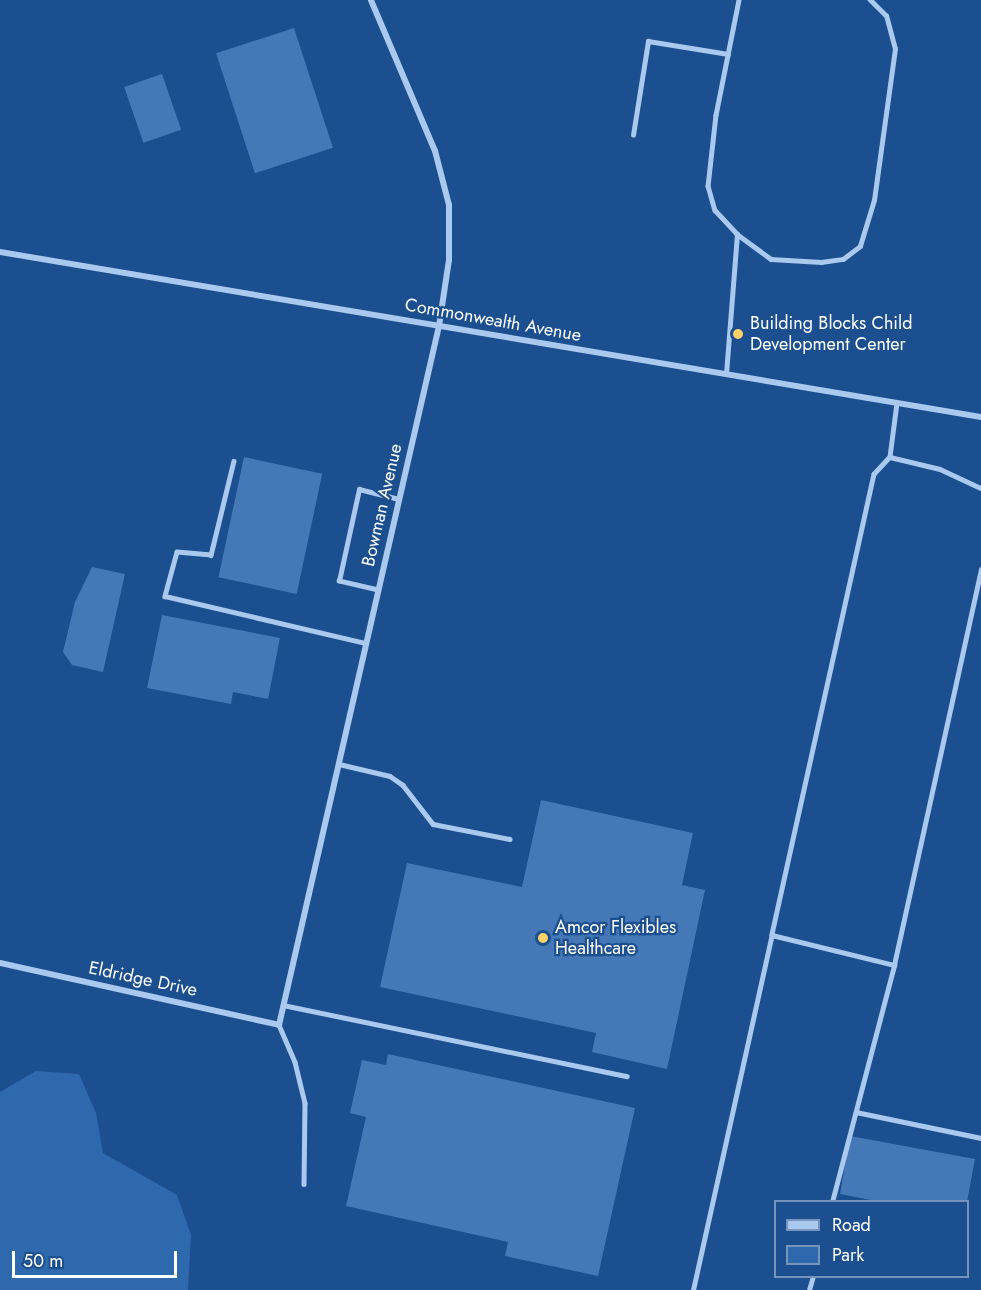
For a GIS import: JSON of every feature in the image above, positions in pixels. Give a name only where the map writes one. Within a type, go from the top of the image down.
[{"type":"street","name":"Bowman Avenue","points":[[279,1025],[439,326],[449,260],[449,205],[435,151],[371,0]]},
{"type":"street","name":"Commonwealth Avenue","points":[[0,252],[981,417]]},
{"type":"street","name":"Eldridge Drive","points":[[0,963],[279,1025]]},
{"type":"lane","points":[[739,0],[728,54],[708,186],[715,210],[737,234],[771,259],[821,262],[843,259],[860,246],[874,200],[895,49],[886,16],[870,0]]},
{"type":"lane","points":[[633,135],[648,40],[728,54]]},
{"type":"lane","points":[[726,374],[737,234]]},
{"type":"lane","points":[[693,1290],[874,474],[890,457],[897,403]]},
{"type":"lane","points":[[890,457],[940,469],[981,488]]},
{"type":"lane","points":[[234,461],[211,555],[177,552],[165,596],[366,643]]},
{"type":"lane","points":[[378,590],[339,581],[359,489],[399,499]]},
{"type":"lane","points":[[833,1200],[894,965],[981,569]]},
{"type":"lane","points":[[974,598],[981,600]]},
{"type":"lane","points":[[339,764],[390,776],[404,785],[433,824],[510,839]]},
{"type":"lane","points":[[772,935],[894,965]]},
{"type":"lane","points":[[283,1005],[627,1076]]},
{"type":"lane","points":[[279,1025],[295,1062],[305,1103],[304,1184]]},
{"type":"lane","points":[[856,1112],[981,1138]]},
{"type":"green space","points":[[36,1071],[79,1074],[96,1113],[103,1153],[177,1195],[191,1235],[188,1290],[0,1290],[0,1092]]},
{"type":"building","points":[[294,28],[333,148],[255,173],[216,53]]},
{"type":"building","points":[[162,74],[181,130],[143,143],[124,87]]},
{"type":"building","points":[[244,457],[322,474],[297,594],[218,577]]},
{"type":"building","points":[[92,567],[125,574],[103,672],[72,665],[63,652],[75,602]]},
{"type":"building","points":[[162,615],[280,638],[268,699],[233,692],[231,704],[147,688]]},
{"type":"building","name":"Amcor Flexibles Healthcare","points":[[541,800],[693,833],[682,885],[705,890],[667,1069],[592,1052],[596,1033],[380,987],[407,863],[522,887]]},
{"type":"building","points":[[388,1054],[635,1108],[598,1276],[505,1256],[508,1242],[346,1206],[366,1117],[350,1113],[362,1060],[386,1065]]},
{"type":"building","points":[[850,1136],[975,1159],[967,1200],[871,1200],[840,1194]]},
{"type":"place","name":"Building Blocks Child Development Center","points":[[738,334]]},
{"type":"place","name":"Amcor Flexibles Healthcare","points":[[543,938]]}]
